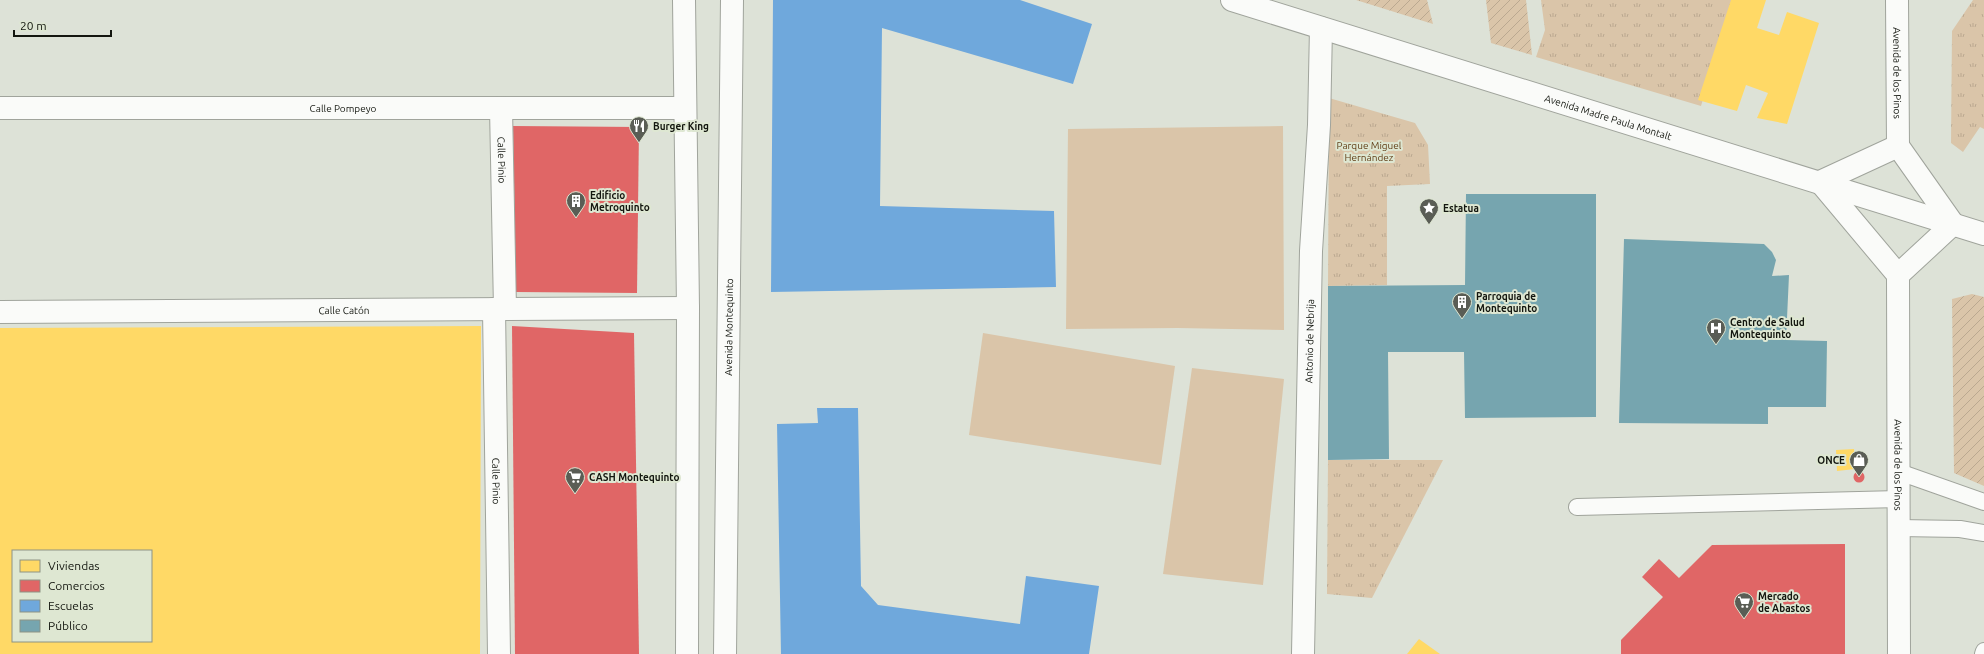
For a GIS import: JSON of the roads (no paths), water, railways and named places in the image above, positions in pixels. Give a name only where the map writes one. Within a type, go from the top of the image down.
[{"type":"street","points":[[684,0],[688,308],[687,654]]},
{"type":"street","name":"Avenida Montequinto","points":[[725,654],[732,0]]},
{"type":"street","name":"Avenida Madre Paula Montalt","points":[[1232,0],[1984,234]]},
{"type":"street","name":"Avenida de los Pinos","points":[[1897,0],[1898,146]]},
{"type":"street","name":"Antonio de Nebrija","points":[[1303,654],[1311,250],[1319,125],[1322,28]]},
{"type":"street","name":"Calle Pompeyo","points":[[0,108],[685,108]]},
{"type":"street","name":"Calle Pinio","points":[[499,654],[501,108]]},
{"type":"street","points":[[1898,146],[1952,224],[1898,275],[1820,182],[1898,146]]},
{"type":"street","name":"Avenida de los Pinos","points":[[1898,275],[1899,654]]},
{"type":"street","name":"Calle Catón","points":[[0,312],[688,308]]},
{"type":"lane","points":[[1899,472],[1984,502]]},
{"type":"lane","points":[[1577,507],[1899,499]]},
{"type":"lane","points":[[1899,528],[1960,529],[1984,533]]},
{"type":"lane","points":[[1983,654],[1984,650]]},
{"type":"place","name":"Burger King","points":[[639,143]]},
{"type":"place","name":"Edificio Metroquinto","points":[[576,218]]},
{"type":"place","name":"Estatua","points":[[1429,225]]},
{"type":"place","name":"Parroquia de Montequinto","points":[[1462,319]]},
{"type":"place","name":"Centro de Salud Montequinto","points":[[1716,345]]},
{"type":"place","name":"ONCE","points":[[1859,477]]},
{"type":"place","name":"CASH Montequinto","points":[[575,494]]},
{"type":"place","name":"Mercado de Abastos","points":[[1744,619]]},
{"type":"park label","name":"Parque Miguel Hernández","points":[[1369,150]]}]
